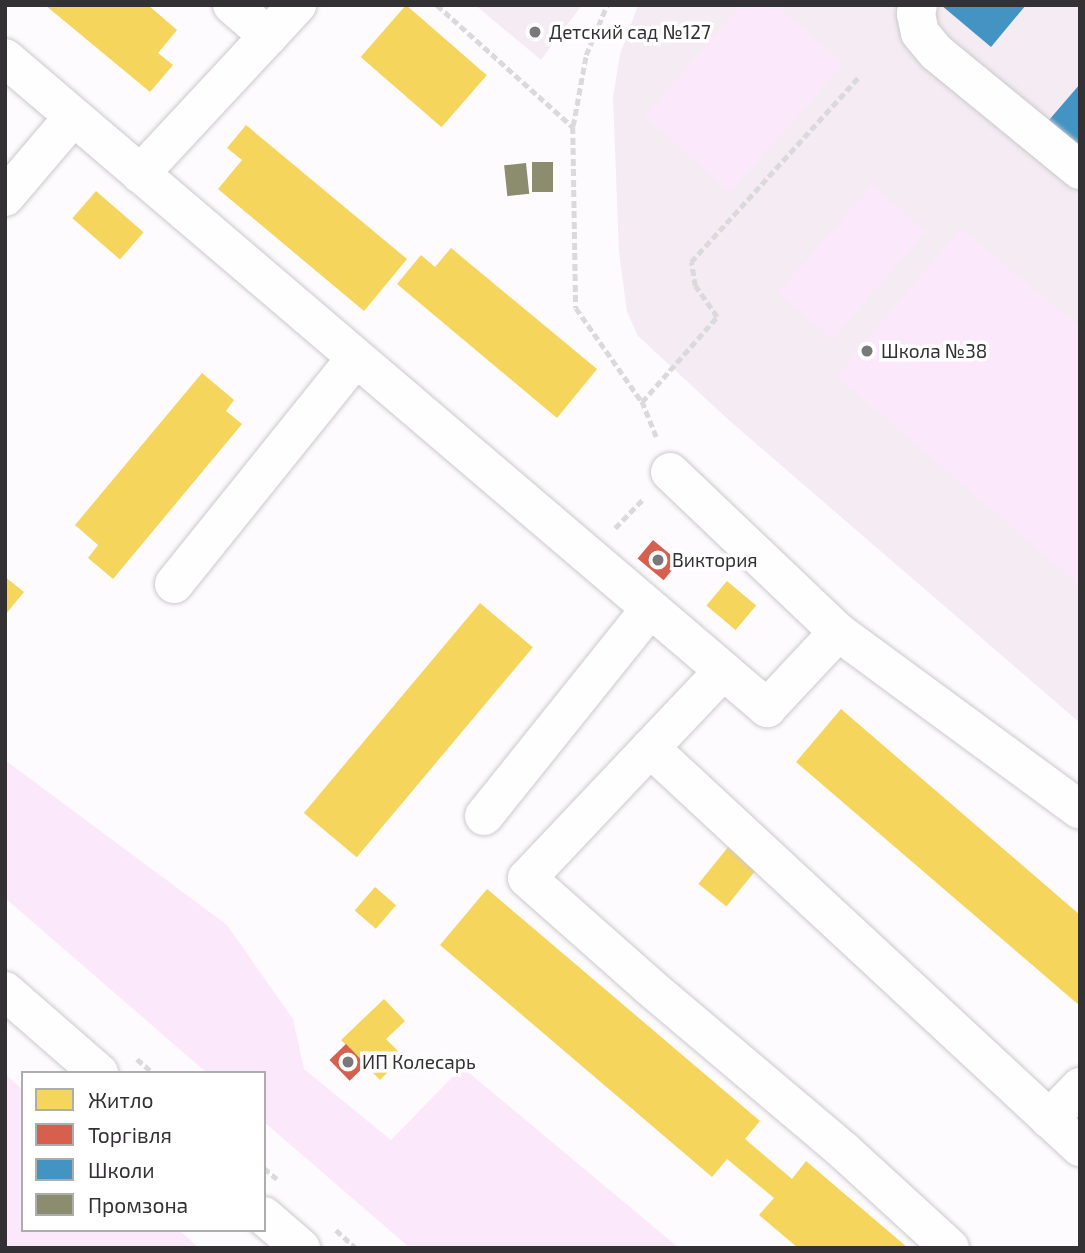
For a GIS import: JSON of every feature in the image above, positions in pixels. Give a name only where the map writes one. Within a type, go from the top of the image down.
[{"type":"main road","points":[[232,5],[268,36]]},
{"type":"main road","points":[[140,174],[297,5]]},
{"type":"main road","points":[[918,5],[916,14],[920,33],[937,53],[1080,170]]},
{"type":"main road","points":[[5,58],[767,708],[838,632]]},
{"type":"main road","points":[[5,197],[73,117]]},
{"type":"main road","points":[[174,584],[356,358]]},
{"type":"main road","points":[[670,472],[838,632],[1080,810]]},
{"type":"main road","points":[[484,816],[650,609]]},
{"type":"main road","points":[[723,671],[527,878],[650,987],[843,1150],[950,1248]]},
{"type":"main road","points":[[650,748],[1080,1147]]},
{"type":"main road","points":[[5,991],[97,1071]]},
{"type":"main road","points":[[1049,1119],[1080,1087]]},
{"type":"main road","points":[[266,1218],[301,1248]]},
{"type":"path","points":[[438,5],[573,127]]},
{"type":"path","points":[[588,556],[670,472],[642,402],[576,308],[573,127],[586,55],[607,5]]},
{"type":"path","points":[[642,402],[717,317],[695,286],[691,262],[859,77]]},
{"type":"shaded area","name":"Детский сад №127","points":[[475,5],[582,5],[541,60]]},
{"type":"shaded area","name":"Школа №38","points":[[638,5],[1080,5],[1080,723],[732,423],[638,336],[627,312],[619,252],[613,97],[620,54]]},
{"type":"shaded area","points":[[742,5],[777,5],[844,64],[730,192],[644,116]]},
{"type":"shaded area","points":[[872,184],[926,231],[832,340],[778,293]]},
{"type":"shaded area","points":[[961,228],[1080,327],[1080,586],[836,376]]},
{"type":"shaded area","points":[[5,760],[227,925],[293,1019],[304,1069],[391,1140],[462,1067],[679,1248],[410,1248],[266,1124],[266,1071],[205,1071],[5,898]]},
{"type":"shaded area","points":[[5,1074],[21,1088],[21,1232],[181,1232],[199,1248],[5,1248]]},
{"type":"building: Житло","points":[[45,5],[148,5],[177,30],[158,53],[173,65],[150,92]]},
{"type":"building: Житло","points":[[406,5],[487,75],[441,127],[361,57]]},
{"type":"building: Житло","points":[[246,125],[407,259],[364,311],[218,189],[242,160],[227,148]]},
{"type":"building: Житло","points":[[96,191],[144,232],[120,260],[72,218]]},
{"type":"building: Житло","points":[[451,248],[597,369],[557,418],[397,284],[421,255],[435,267]]},
{"type":"building: Житло","points":[[202,373],[234,400],[226,411],[242,424],[113,579],[88,558],[98,545],[75,525]]},
{"type":"building: Житло","points":[[5,577],[24,592],[5,615]]},
{"type":"building: Житло","points":[[727,581],[756,605],[736,630],[706,606]]},
{"type":"building: Житло","points":[[480,603],[533,647],[357,857],[304,813]]},
{"type":"building: Житло","points":[[841,709],[1080,915],[1080,1006],[796,762]]},
{"type":"building: Житло","points":[[733,841],[761,864],[726,906],[698,884]]},
{"type":"building: Житло","points":[[375,887],[396,905],[376,929],[355,910]]},
{"type":"building: Житло","points":[[487,889],[760,1121],[745,1139],[792,1179],[806,1161],[908,1248],[798,1248],[759,1215],[774,1198],[727,1159],[712,1177],[440,945]]},
{"type":"building: Житло","points":[[384,999],[405,1021],[386,1039],[403,1056],[380,1080],[341,1040]]},
{"type":"building: Торгівля","name":"Виктория","points":[[653,540],[679,562],[664,580],[638,558]]},
{"type":"building: Торгівля","name":"ИП Колесарь","points":[[346,1044],[366,1065],[350,1081],[329,1060]]},
{"type":"building: Школи","points":[[941,5],[1026,5],[991,47]]},
{"type":"building: Школи","points":[[1080,84],[1080,157],[1043,127]]},
{"type":"building: Промзона","points":[[532,162],[553,162],[553,192],[532,192]]},
{"type":"building: Промзона","points":[[526,163],[529,194],[507,196],[504,165]]},
{"type":"place","name":"Детский сад №127","points":[[535,32]]},
{"type":"place","name":"Школа №38","points":[[867,351]]},
{"type":"place","name":"Виктория","points":[[658,560]]},
{"type":"place","name":"ИП Колесарь","points":[[348,1062]]}]
